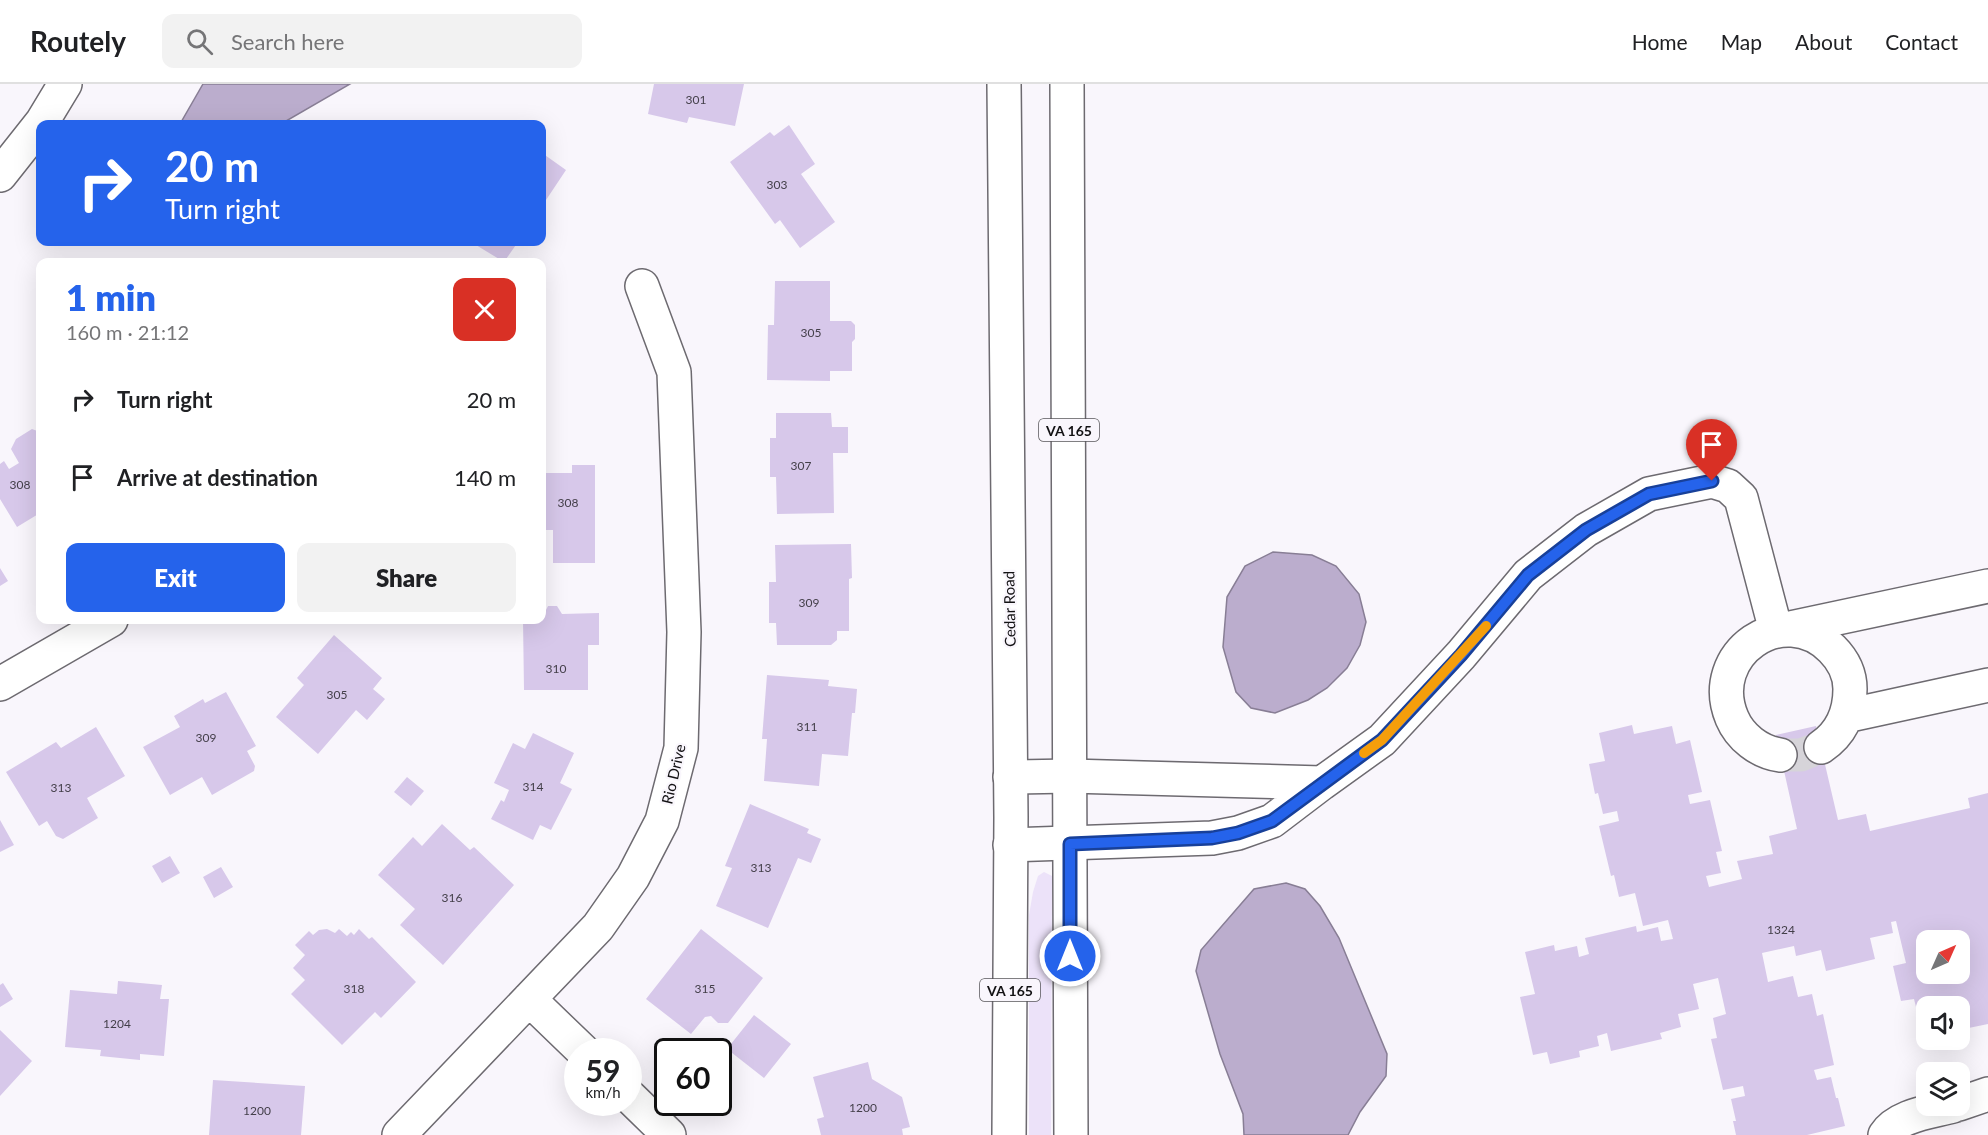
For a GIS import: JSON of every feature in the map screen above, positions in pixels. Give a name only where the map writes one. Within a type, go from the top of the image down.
[{"type":"main road","points":[[43,120],[65,84]]},
{"type":"main road","name":"Cedar Road","points":[[1004,84],[1010,777],[1009,1135]]},
{"type":"main road","name":"VA 165","points":[[1067,84],[1071,1135]]},
{"type":"main road","points":[[0,175],[36,130]]},
{"type":"main road","name":"Rio Drive","points":[[399,1135],[597,927],[633,877],[662,821],[681,748],[684,632],[674,372],[642,286]]},
{"type":"main road","points":[[1010,845],[1212,838],[1238,833],[1272,821],[1382,740],[1461,655],[1528,575],[1586,530],[1649,494],[1712,481],[1728,486],[1741,498],[1776,631]]},
{"type":"main road","points":[[1780,755],[1753,745],[1736,728],[1726,705],[1726,680],[1735,657],[1753,640],[1776,631],[1988,586]]},
{"type":"main road","points":[[0,684],[104,624]]},
{"type":"main road","points":[[1776,631],[1801,630],[1823,640],[1841,657],[1850,681],[1850,705],[1841,728],[1821,747]]},
{"type":"main road","points":[[1846,716],[1988,684]]},
{"type":"main road","points":[[1010,777],[1070,776],[1322,783]]},
{"type":"main road","points":[[529,999],[569,1038]]},
{"type":"main road","points":[[1970,1100],[1988,1094]]},
{"type":"main road","points":[[642,1109],[669,1135]]},
{"type":"main road","points":[[1885,1135],[1889,1129],[1916,1116]]},
{"type":"shaded area","points":[[203,84],[350,84],[288,120],[182,120]]},
{"type":"shaded area","points":[[1273,552],[1312,555],[1336,566],[1359,594],[1366,622],[1360,645],[1347,668],[1327,688],[1308,700],[1275,713],[1251,708],[1236,692],[1223,647],[1227,597],[1245,566]]},
{"type":"shaded area","points":[[1044,872],[1052,876],[1051,1135],[1029,1135],[1029,915],[1038,876]]},
{"type":"shaded area","points":[[1286,883],[1305,889],[1320,906],[1339,938],[1387,1054],[1386,1076],[1360,1112],[1348,1135],[1244,1135],[1243,1114],[1220,1054],[1196,971],[1201,950],[1254,889]]},
{"type":"building","points":[[654,84],[744,84],[735,126],[689,117],[687,123],[648,114]]},
{"type":"building","points":[[789,125],[815,164],[801,174],[835,222],[800,248],[780,220],[775,224],[730,162],[770,132],[774,136]]},
{"type":"building","points":[[546,156],[566,170],[546,200]]},
{"type":"building","points":[[478,246],[515,246],[507,258],[497,258]]},
{"type":"building","points":[[775,281],[830,281],[830,321],[851,321],[855,325],[855,339],[852,342],[852,371],[830,371],[830,381],[767,380],[768,325],[774,325]]},
{"type":"building","points":[[776,413],[831,413],[832,427],[848,427],[848,453],[833,453],[834,513],[777,514],[776,477],[770,477],[770,438],[776,438]]},
{"type":"building","points":[[32,429],[36,430],[36,515],[17,527],[0,499],[0,464],[4,461],[9,469],[19,463],[11,449],[16,439]]},
{"type":"building","points":[[572,465],[595,465],[595,563],[553,563],[553,530],[546,530],[546,473],[572,473]]},
{"type":"building","points":[[851,544],[849,631],[837,631],[837,640],[831,645],[777,645],[776,623],[769,623],[769,582],[776,582],[775,545]]},
{"type":"building","points":[[0,568],[8,581],[0,586]]},
{"type":"building","points":[[548,606],[557,606],[562,614],[599,613],[599,645],[588,645],[588,690],[524,690],[523,624],[546,624]]},
{"type":"building","points":[[334,635],[382,678],[373,689],[385,699],[367,720],[356,710],[318,754],[276,717],[304,685],[297,678]]},
{"type":"building","points":[[767,675],[829,680],[828,686],[857,689],[848,756],[822,754],[819,786],[764,781],[767,739],[762,739]]},
{"type":"building","points":[[226,692],[256,746],[247,751],[255,766],[254,771],[212,795],[202,777],[170,795],[143,747],[180,727],[174,716],[203,699],[205,703]]},
{"type":"building","points":[[1632,725],[1634,734],[1672,726],[1676,744],[1690,740],[1702,792],[1688,795],[1690,804],[1710,800],[1722,851],[1716,852],[1721,873],[1706,876],[1709,887],[1742,879],[1737,861],[1773,854],[1769,836],[1797,829],[1776,735],[1816,726],[1838,820],[1866,814],[1870,831],[1970,808],[1968,798],[1988,793],[1988,1024],[1970,1028],[1970,996],[1916,996],[1916,1007],[1914,999],[1901,1001],[1893,966],[1906,963],[1896,921],[1891,922],[1893,933],[1870,938],[1875,959],[1826,971],[1821,950],[1796,956],[1794,946],[1762,953],[1768,982],[1793,976],[1798,997],[1812,994],[1817,1016],[1823,1014],[1834,1065],[1814,1070],[1817,1080],[1831,1077],[1845,1126],[1807,1135],[1736,1135],[1733,1121],[1736,1121],[1731,1099],[1745,1096],[1743,1086],[1723,1090],[1711,1039],[1717,1038],[1713,1018],[1726,1014],[1718,978],[1693,984],[1699,1009],[1678,1014],[1681,1027],[1660,1033],[1662,1039],[1611,1051],[1607,1033],[1597,1036],[1599,1046],[1579,1051],[1580,1057],[1550,1064],[1547,1052],[1533,1055],[1520,997],[1535,994],[1525,952],[1554,945],[1555,951],[1577,946],[1579,957],[1589,954],[1585,938],[1636,926],[1637,932],[1658,927],[1661,941],[1673,939],[1668,920],[1643,926],[1635,893],[1619,897],[1614,875],[1611,876],[1599,826],[1619,821],[1617,811],[1603,814],[1598,793],[1595,794],[1589,764],[1605,761],[1599,733]]},
{"type":"building","points":[[96,727],[125,776],[87,798],[98,818],[63,839],[56,836],[47,821],[39,826],[6,772],[56,742],[61,748]]},
{"type":"building","points":[[533,733],[574,753],[560,783],[572,789],[551,830],[540,825],[533,840],[491,819],[501,800],[504,802],[509,790],[494,783],[513,743],[525,749]]},
{"type":"building","points":[[407,777],[424,791],[411,806],[394,792]]},
{"type":"building","points":[[750,804],[809,829],[807,833],[821,839],[811,863],[798,858],[768,928],[716,906],[732,868],[725,866]]},
{"type":"building","points":[[0,820],[14,845],[0,852]]},
{"type":"building","points":[[442,824],[470,850],[474,847],[514,885],[443,965],[400,925],[415,909],[378,875],[413,837],[422,846]]},
{"type":"building","points":[[170,856],[180,873],[162,883],[152,866]]},
{"type":"building","points":[[221,867],[233,887],[214,898],[203,877]]},
{"type":"building","points":[[327,929],[335,933],[339,929],[347,936],[351,932],[354,935],[359,929],[369,939],[372,937],[416,982],[381,1018],[375,1012],[342,1045],[291,994],[305,980],[293,968],[305,955],[295,945],[309,931],[313,935],[319,930]]},
{"type":"building","points":[[701,929],[763,978],[728,1023],[718,1023],[711,1016],[705,1017],[691,1034],[646,999]]},
{"type":"building","points":[[118,981],[162,985],[160,999],[169,999],[164,1056],[140,1054],[140,1060],[100,1056],[101,1050],[65,1047],[70,990],[117,994]]},
{"type":"building","points":[[3,983],[13,999],[0,1007],[0,985]]},
{"type":"building","points":[[754,1015],[791,1044],[764,1078],[732,1053],[732,1043]]},
{"type":"building","points":[[0,1030],[32,1061],[0,1096]]},
{"type":"building","points":[[868,1062],[872,1079],[902,1097],[910,1127],[902,1129],[903,1135],[821,1135],[817,1119],[824,1117],[813,1077]]},
{"type":"building","points":[[213,1080],[305,1086],[301,1135],[209,1135]]},
{"type":"tunnel","points":[[1780,755],[1801,755],[1821,747]]},
{"type":"slow traffic","points":[[1364,753],[1382,740],[1486,626]]},
{"type":"route","points":[[1070,956],[1070,844],[1212,838],[1238,833],[1272,821],[1382,740],[1461,655],[1528,575],[1586,530],[1649,494],[1712,481]]}]
